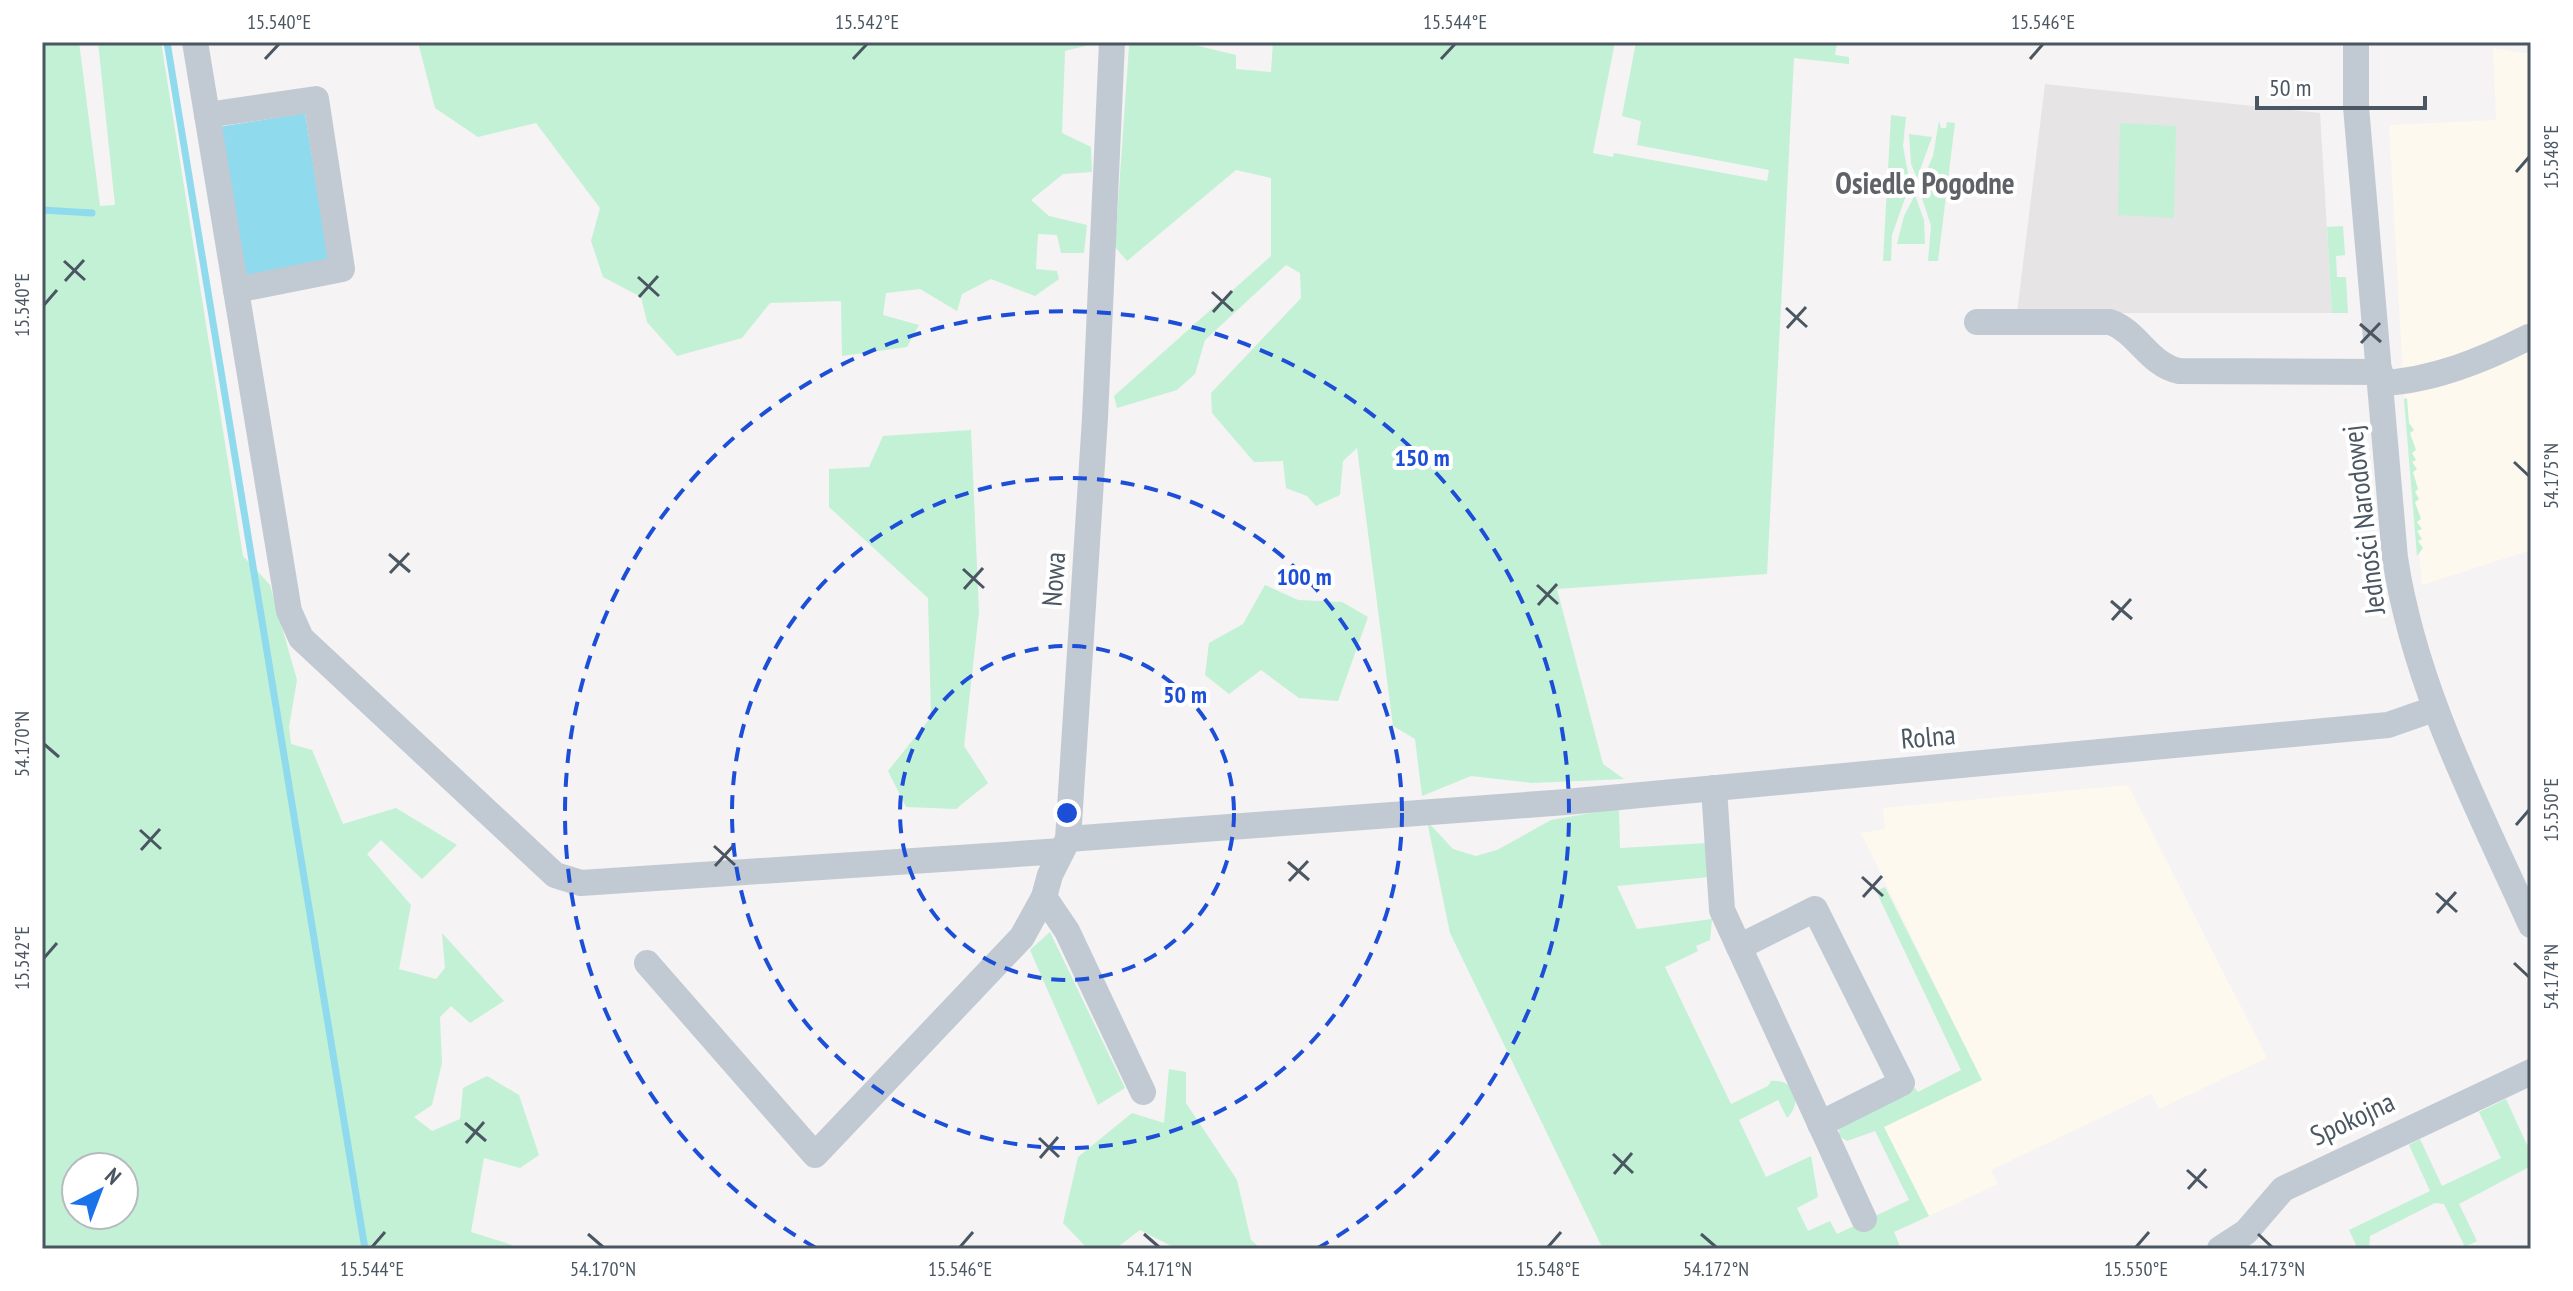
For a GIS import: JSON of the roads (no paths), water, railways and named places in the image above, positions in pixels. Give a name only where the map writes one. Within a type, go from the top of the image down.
[{"type":"street","name":"Rolna","points":[[195,42],[289,611],[301,638],[555,875],[581,883],[1065,845],[2388,725],[2434,709]]},
{"type":"street","name":"Nowa","points":[[647,963],[815,1155],[1022,937],[1044,897],[1065,845],[1095,418],[1112,42]]},
{"type":"street","name":"Jedności Narodowej","points":[[2356,42],[2356,107],[2397,571],[2409,629],[2434,709],[2531,925]]},
{"type":"street","points":[[207,115],[316,99],[342,269],[236,290]]},
{"type":"street","points":[[1977,322],[2110,322],[2120,326],[2160,363],[2179,371],[2420,380],[2502,351],[2529,337]]},
{"type":"street","points":[[1714,788],[1722,910],[1864,1219]]},
{"type":"street","points":[[1044,897],[1067,931],[1143,1092]]},
{"type":"street","points":[[1739,947],[1815,909],[1902,1083],[1820,1124]]},
{"type":"street","name":"Spokojna","points":[[2220,1249],[2246,1232],[2283,1189],[2531,1072]]},
{"type":"water","points":[[305,113],[329,263],[244,278],[218,127]]},
{"type":"waterway","points":[[167,42],[365,1249]]},
{"type":"waterway","points":[[42,210],[92,213]]},
{"type":"district","name":"Osiedle Pogodne","points":[[1925,182]]}]
